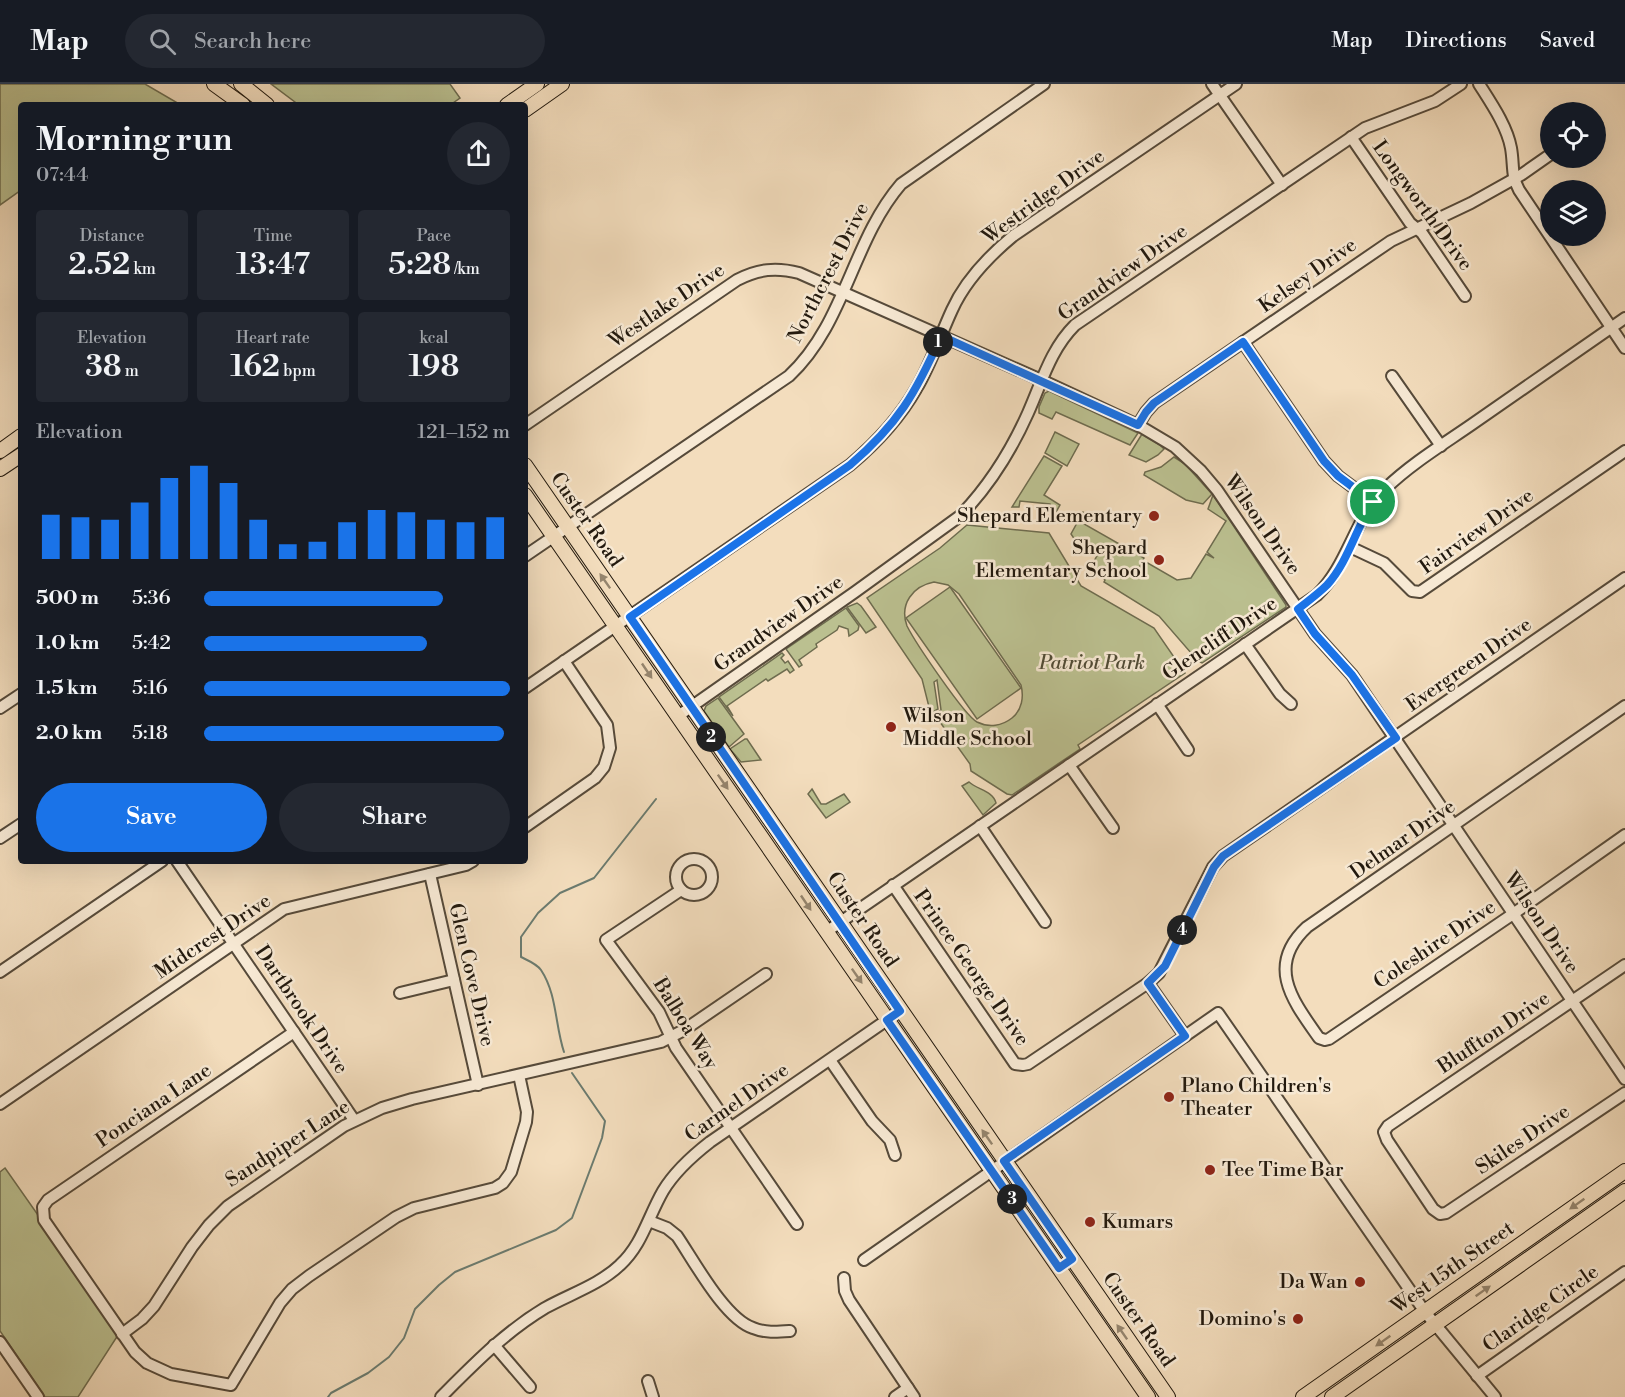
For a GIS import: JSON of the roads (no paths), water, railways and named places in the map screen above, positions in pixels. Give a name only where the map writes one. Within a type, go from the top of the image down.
[{"type":"main road","points":[[214,84],[239,102]]},
{"type":"main road","points":[[241,84],[263,102]]},
{"type":"main road","points":[[511,102],[537,84]]},
{"type":"main road","points":[[528,108],[562,84]]},
{"type":"main road","points":[[0,451],[18,438]]},
{"type":"main road","points":[[0,470],[18,457]]},
{"type":"main road","name":"Custer Road","points":[[528,469],[1168,1397]]},
{"type":"main road","name":"Custer Road","points":[[528,500],[1148,1397]]},
{"type":"main road","name":"West 15th Street","points":[[1303,1397],[1625,1171]]},
{"type":"main road","name":"West 15th Street","points":[[1332,1397],[1625,1191]]},
{"type":"main road","points":[[1059,1268],[1072,1259]]},
{"type":"main road","points":[[1131,1372],[1144,1363]]},
{"type":"street","name":"Northcrest Drive","points":[[528,554],[789,376],[816,344],[886,201],[901,184],[1044,84]]},
{"type":"street","points":[[1212,84],[1282,185]]},
{"type":"street","name":"Westridge Drive","points":[[528,686],[850,465],[894,422],[908,404],[953,307],[966,286],[1001,246],[1236,84]]},
{"type":"street","name":"Grandview Drive","points":[[678,716],[960,516],[981,493],[1012,446],[1062,338],[1075,325],[1351,136],[1378,121],[1412,111],[1435,101],[1461,84]]},
{"type":"street","points":[[1479,84],[1505,129],[1511,147],[1513,178],[1625,348]]},
{"type":"street","name":"Longworth Drive","points":[[1351,136],[1410,223],[1417,228],[1465,296]]},
{"type":"street","name":"Kelsey Drive","points":[[1138,425],[1154,403],[1391,241],[1458,210],[1540,161]]},
{"type":"street","name":"Westlake Drive","points":[[528,423],[750,273],[760,270],[784,269],[843,292]]},
{"type":"street","name":"Wilson Drive","points":[[843,292],[1138,425],[1173,445],[1201,471],[1217,490],[1315,634],[1352,675],[1396,738],[1625,1079]]},
{"type":"street","name":"Glencliff Drive","points":[[826,932],[1298,609],[1329,583],[1373,502],[1396,479],[1625,318]]},
{"type":"street","points":[[1243,342],[1324,461],[1338,476],[1373,502]]},
{"type":"street","points":[[1392,376],[1441,446]]},
{"type":"street","name":"Fairview Drive","points":[[1350,547],[1384,563],[1412,591],[1420,592],[1625,451]]},
{"type":"street","name":"Evergreen Drive","points":[[1023,1065],[1148,983],[1165,966],[1217,861],[1625,578]]},
{"type":"street","points":[[1245,644],[1280,694],[1292,704]]},
{"type":"street","points":[[528,825],[594,778],[608,758],[610,734],[607,725],[564,661]]},
{"type":"street","points":[[0,708],[18,696]]},
{"type":"street","points":[[1157,704],[1188,750]]},
{"type":"street","name":"Delmar Drive","points":[[1322,1040],[1289,991],[1285,971],[1294,941],[1307,927],[1625,706]]},
{"type":"street","points":[[1069,765],[1113,828]]},
{"type":"street","points":[[0,838],[18,826]]},
{"type":"street","points":[[980,826],[1046,922]]},
{"type":"street","name":"Coleshire Drive","points":[[1322,1040],[1329,1039],[1625,835]]},
{"type":"street","points":[[0,972],[158,864]]},
{"type":"street","name":"Dartbrook Drive","points":[[179,864],[354,1120]]},
{"type":"street","name":"Midcrest Drive","points":[[0,1104],[284,909],[463,864]]},
{"type":"street","name":"Glen Cove Drive","points":[[430,874],[478,1085]]},
{"type":"street","name":"Prince George Drive","points":[[893,885],[1015,1064],[1023,1065]]},
{"type":"street","name":"Balboa Way","points":[[681,890],[606,940],[660,1012],[671,1038],[797,1224]]},
{"type":"street","name":"Bluffton Drive","points":[[1440,1214],[1434,1209],[1387,1140],[1384,1132],[1388,1126],[1625,965]]},
{"type":"street","points":[[671,1038],[766,974]]},
{"type":"street","points":[[400,993],[454,980]]},
{"type":"street","points":[[1148,983],[1185,1036]]},
{"type":"street","name":"Carmel Drive","points":[[441,1397],[494,1345],[545,1308],[601,1280],[619,1266],[634,1251],[664,1189],[678,1170],[710,1142],[900,1011]]},
{"type":"street","points":[[864,1260],[1218,1013],[1425,1312],[1495,1397]]},
{"type":"street","name":"Ponciana Lane","points":[[122,1334],[43,1216],[43,1207],[48,1200],[294,1032]]},
{"type":"street","name":"Sandpiper Lane","points":[[122,1334],[142,1319],[154,1306],[192,1247],[228,1206],[354,1120],[382,1108],[671,1038]]},
{"type":"street","points":[[830,1060],[872,1121],[890,1140],[895,1155]]},
{"type":"street","points":[[122,1334],[135,1352],[147,1363],[161,1370],[231,1385],[280,1304],[292,1289],[309,1276],[396,1217],[414,1208],[495,1188],[503,1183],[511,1172],[526,1122],[525,1101],[519,1075]]},
{"type":"street","name":"Skiles Drive","points":[[1440,1214],[1451,1210],[1625,1093]]},
{"type":"street","points":[[649,1221],[667,1228],[677,1236],[729,1311],[740,1322],[762,1331],[790,1331]]},
{"type":"street","name":"Claridge Circle","points":[[1477,1376],[1625,1272]]},
{"type":"street","points":[[844,1278],[845,1291],[849,1300],[911,1393],[895,1397]]},
{"type":"street","points":[[0,1342],[38,1397]]},
{"type":"street","points":[[494,1345],[530,1387]]},
{"type":"street","points":[[648,1381],[653,1397]]},
{"type":"waterway","points":[[564,1052],[550,989],[539,968],[521,957],[521,937],[538,913],[560,893],[594,878],[656,799]]},
{"type":"waterway","points":[[328,1397],[331,1393],[368,1373],[389,1357],[404,1338],[415,1309],[455,1272],[556,1230],[572,1218],[602,1138],[605,1121],[572,1073]]},
{"type":"place","name":"Shepard Elementary","points":[[1154,516]]},
{"type":"place","name":"Shepard Elementary School","points":[[1159,560]]},
{"type":"place","name":"Wilson Middle School","points":[[891,727]]},
{"type":"place","name":"Plano Children's Theater","points":[[1169,1097]]},
{"type":"place","name":"Tee Time Bar","points":[[1210,1170]]},
{"type":"place","name":"Kumars","points":[[1090,1222]]},
{"type":"place","name":"Da Wan","points":[[1360,1282]]},
{"type":"place","name":"Domino's","points":[[1298,1319]]},
{"type":"park label","name":"Patriot Park","points":[[1092,663]]}]
